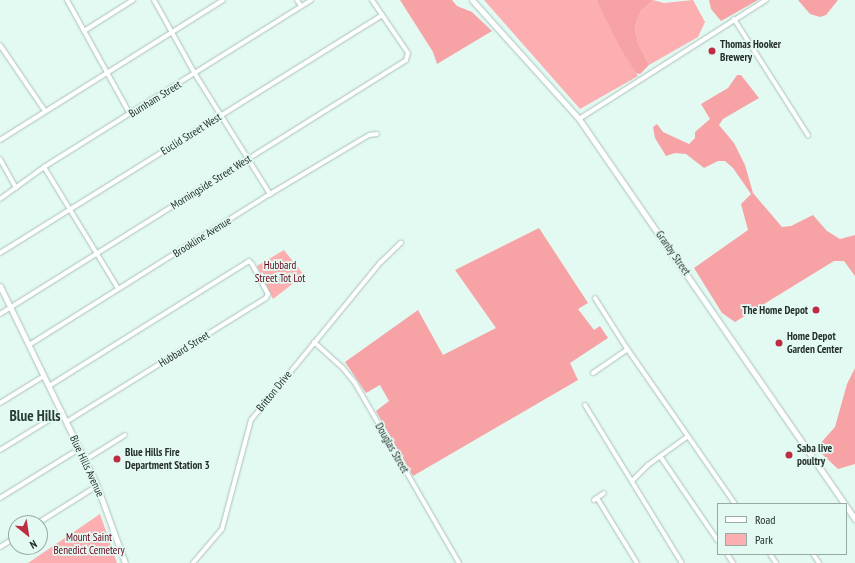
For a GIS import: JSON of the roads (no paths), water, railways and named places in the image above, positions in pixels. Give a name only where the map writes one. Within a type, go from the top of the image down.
[{"type":"main road","name":"Granby Street","points":[[472,0],[579,118],[844,503]]},
{"type":"main road","name":"Blue Hills Avenue","points":[[0,286],[12,306],[29,345],[97,486],[124,563]]},
{"type":"main road","name":"Granby Street","points":[[847,507],[855,519]]},
{"type":"street","points":[[67,0],[130,114]]},
{"type":"street","points":[[84,31],[133,0]]},
{"type":"street","points":[[154,0],[195,74],[270,194]]},
{"type":"street","points":[[0,140],[223,0]]},
{"type":"street","points":[[297,0],[301,6]]},
{"type":"street","name":"Burnham Street","points":[[0,199],[44,167],[195,74],[311,0]]},
{"type":"street","points":[[372,0],[382,15]]},
{"type":"street","points":[[579,118],[766,0]]},
{"type":"street","name":"Morningside Street West","points":[[0,314],[248,159],[408,56],[382,15]]},
{"type":"street","name":"Euclid Street West","points":[[0,254],[382,15]]},
{"type":"street","points":[[734,19],[808,134]]},
{"type":"street","points":[[0,45],[45,111]]},
{"type":"street","name":"Brookline Avenue","points":[[29,345],[270,194],[369,135],[377,134]]},
{"type":"street","points":[[0,159],[16,188]]},
{"type":"street","points":[[44,167],[118,288]]},
{"type":"street","name":"Britton Drive","points":[[193,563],[222,529],[251,420],[381,262],[401,243]]},
{"type":"street","name":"Hubbard Street","points":[[49,386],[249,261],[268,294],[266,298],[66,422]]},
{"type":"street","points":[[595,298],[628,350],[734,503]]},
{"type":"street","name":"Douglas Street","points":[[314,342],[342,367],[355,383],[459,563]]},
{"type":"street","points":[[593,373],[628,350]]},
{"type":"street","points":[[596,364],[599,369]]},
{"type":"street","points":[[0,403],[44,376]]},
{"type":"street","points":[[585,405],[682,563]]},
{"type":"street","points":[[0,450],[62,412]]},
{"type":"street","points":[[85,460],[125,435]]},
{"type":"street","points":[[632,481],[660,456],[688,436]]},
{"type":"street","points":[[0,498],[79,448]]},
{"type":"street","points":[[660,456],[717,541]]},
{"type":"street","points":[[48,517],[97,486]]},
{"type":"street","points":[[604,494],[595,499],[637,563]]},
{"type":"place","name":"Thomas Hooker Brewery","points":[[712,51]]},
{"type":"place","name":"The Home Depot","points":[[816,310]]},
{"type":"place","name":"Home Depot Garden Center","points":[[779,343]]},
{"type":"place","name":"Saba live poultry","points":[[789,455]]},
{"type":"place","name":"Blue Hills Fire Department Station 3","points":[[117,459]]},
{"type":"district","name":"Blue Hills","points":[[35,416]]},
{"type":"park label","name":"Hubbard Street Tot Lot","points":[[280,272]]},
{"type":"park label","name":"Mount Saint Benedict Cemetery","points":[[89,544]]}]
